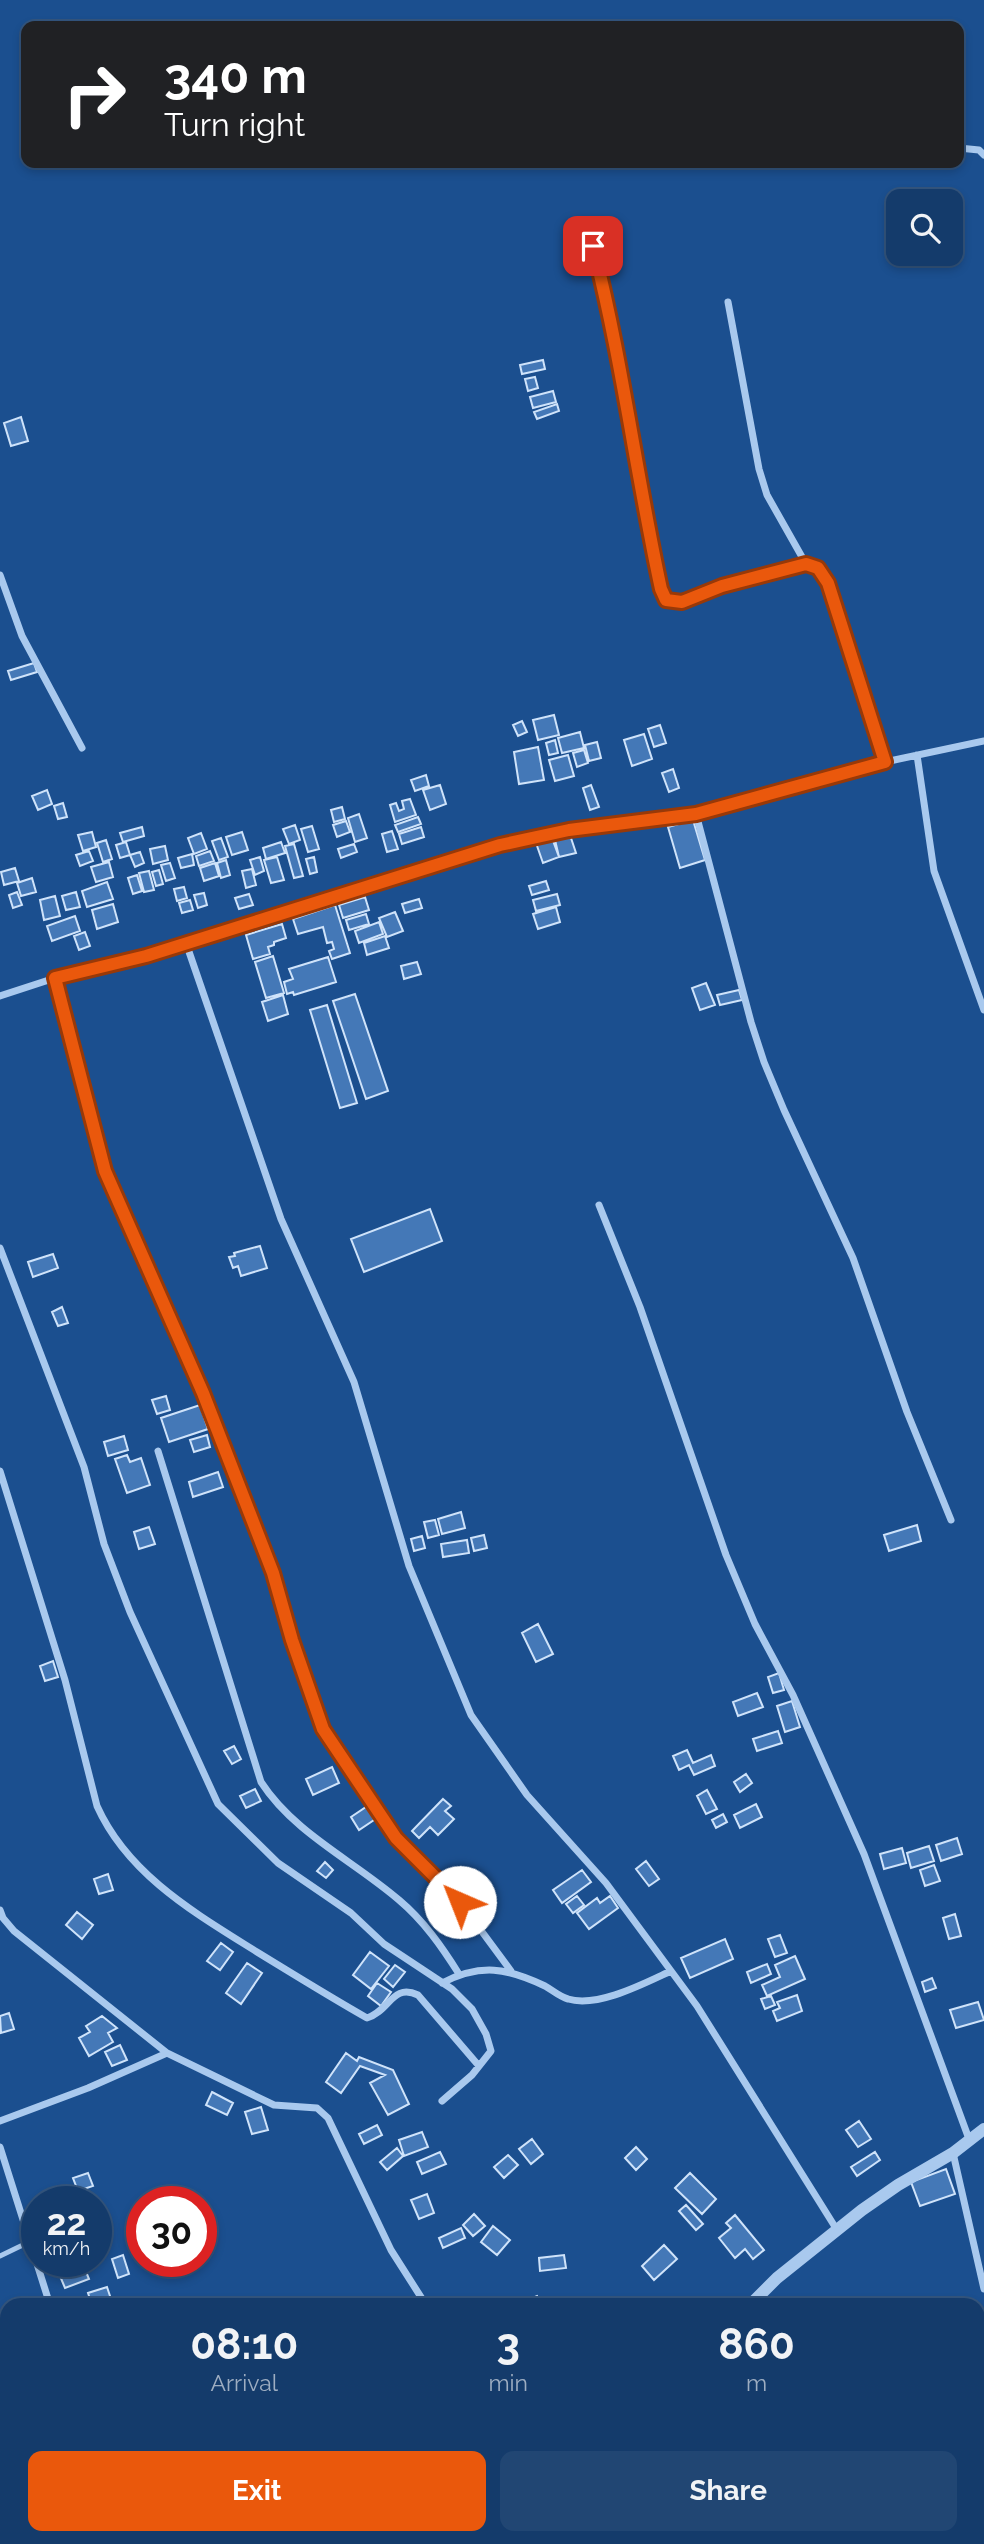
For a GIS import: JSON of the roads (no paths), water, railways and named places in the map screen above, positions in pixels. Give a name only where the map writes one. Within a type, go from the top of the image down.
[{"type":"street","points":[[964,148],[979,150],[984,155]]},
{"type":"street","points":[[587,223],[618,349],[637,476],[661,589],[666,600],[682,602],[722,586],[806,564],[818,568],[828,583],[885,762]]},
{"type":"street","points":[[728,302],[759,469],[767,495],[806,564]]},
{"type":"street","points":[[0,575],[22,636],[82,748]]},
{"type":"street","points":[[0,996],[55,978],[186,943],[537,835],[696,814],[885,762],[984,741]]},
{"type":"street","points":[[917,755],[934,871],[984,1010]]},
{"type":"street","points":[[696,814],[764,1062],[853,1258],[907,1412],[951,1520]]},
{"type":"street","points":[[186,943],[281,1219],[354,1382],[409,1566],[471,1715],[527,1795],[606,1883],[697,2006],[837,2230]]},
{"type":"street","points":[[55,978],[105,1171],[218,1432],[273,1573],[292,1640],[323,1729],[396,1838],[460,1902],[511,1971]]},
{"type":"street","points":[[599,1205],[640,1307],[726,1555],[755,1624],[793,1695],[864,1854],[969,2139]]},
{"type":"street","points":[[0,1248],[84,1467],[104,1544],[130,1612],[218,1804],[278,1863],[351,1913],[384,1944],[442,1983],[472,2009],[486,2034],[491,2051],[442,2101]]},
{"type":"street","points":[[158,1451],[261,1782],[285,1813],[400,1900],[434,1934],[459,1974]]},
{"type":"street","points":[[0,1471],[65,1680],[97,1806],[104,1822],[120,1843],[153,1881],[183,1905],[368,2018],[376,2015],[401,1991],[418,1995],[479,2066]]},
{"type":"street","points":[[0,1910],[14,1931],[167,2053],[274,2105],[317,2108],[328,2118],[391,2250],[422,2298]]},
{"type":"street","points":[[442,1983],[459,1974],[493,1969],[511,1971],[568,1999],[582,2000],[606,1997],[637,1987],[671,1971]]},
{"type":"street","points":[[0,2121],[88,2088],[167,2053]]},
{"type":"street","points":[[757,2298],[777,2278],[837,2230],[898,2185],[953,2153],[984,2129]]},
{"type":"street","points":[[0,2147],[21,2216]]},
{"type":"street","points":[[953,2153],[984,2289]]},
{"type":"street","points":[[41,2277],[48,2298]]},
{"type":"lane","points":[[0,2256],[21,2246]]}]
